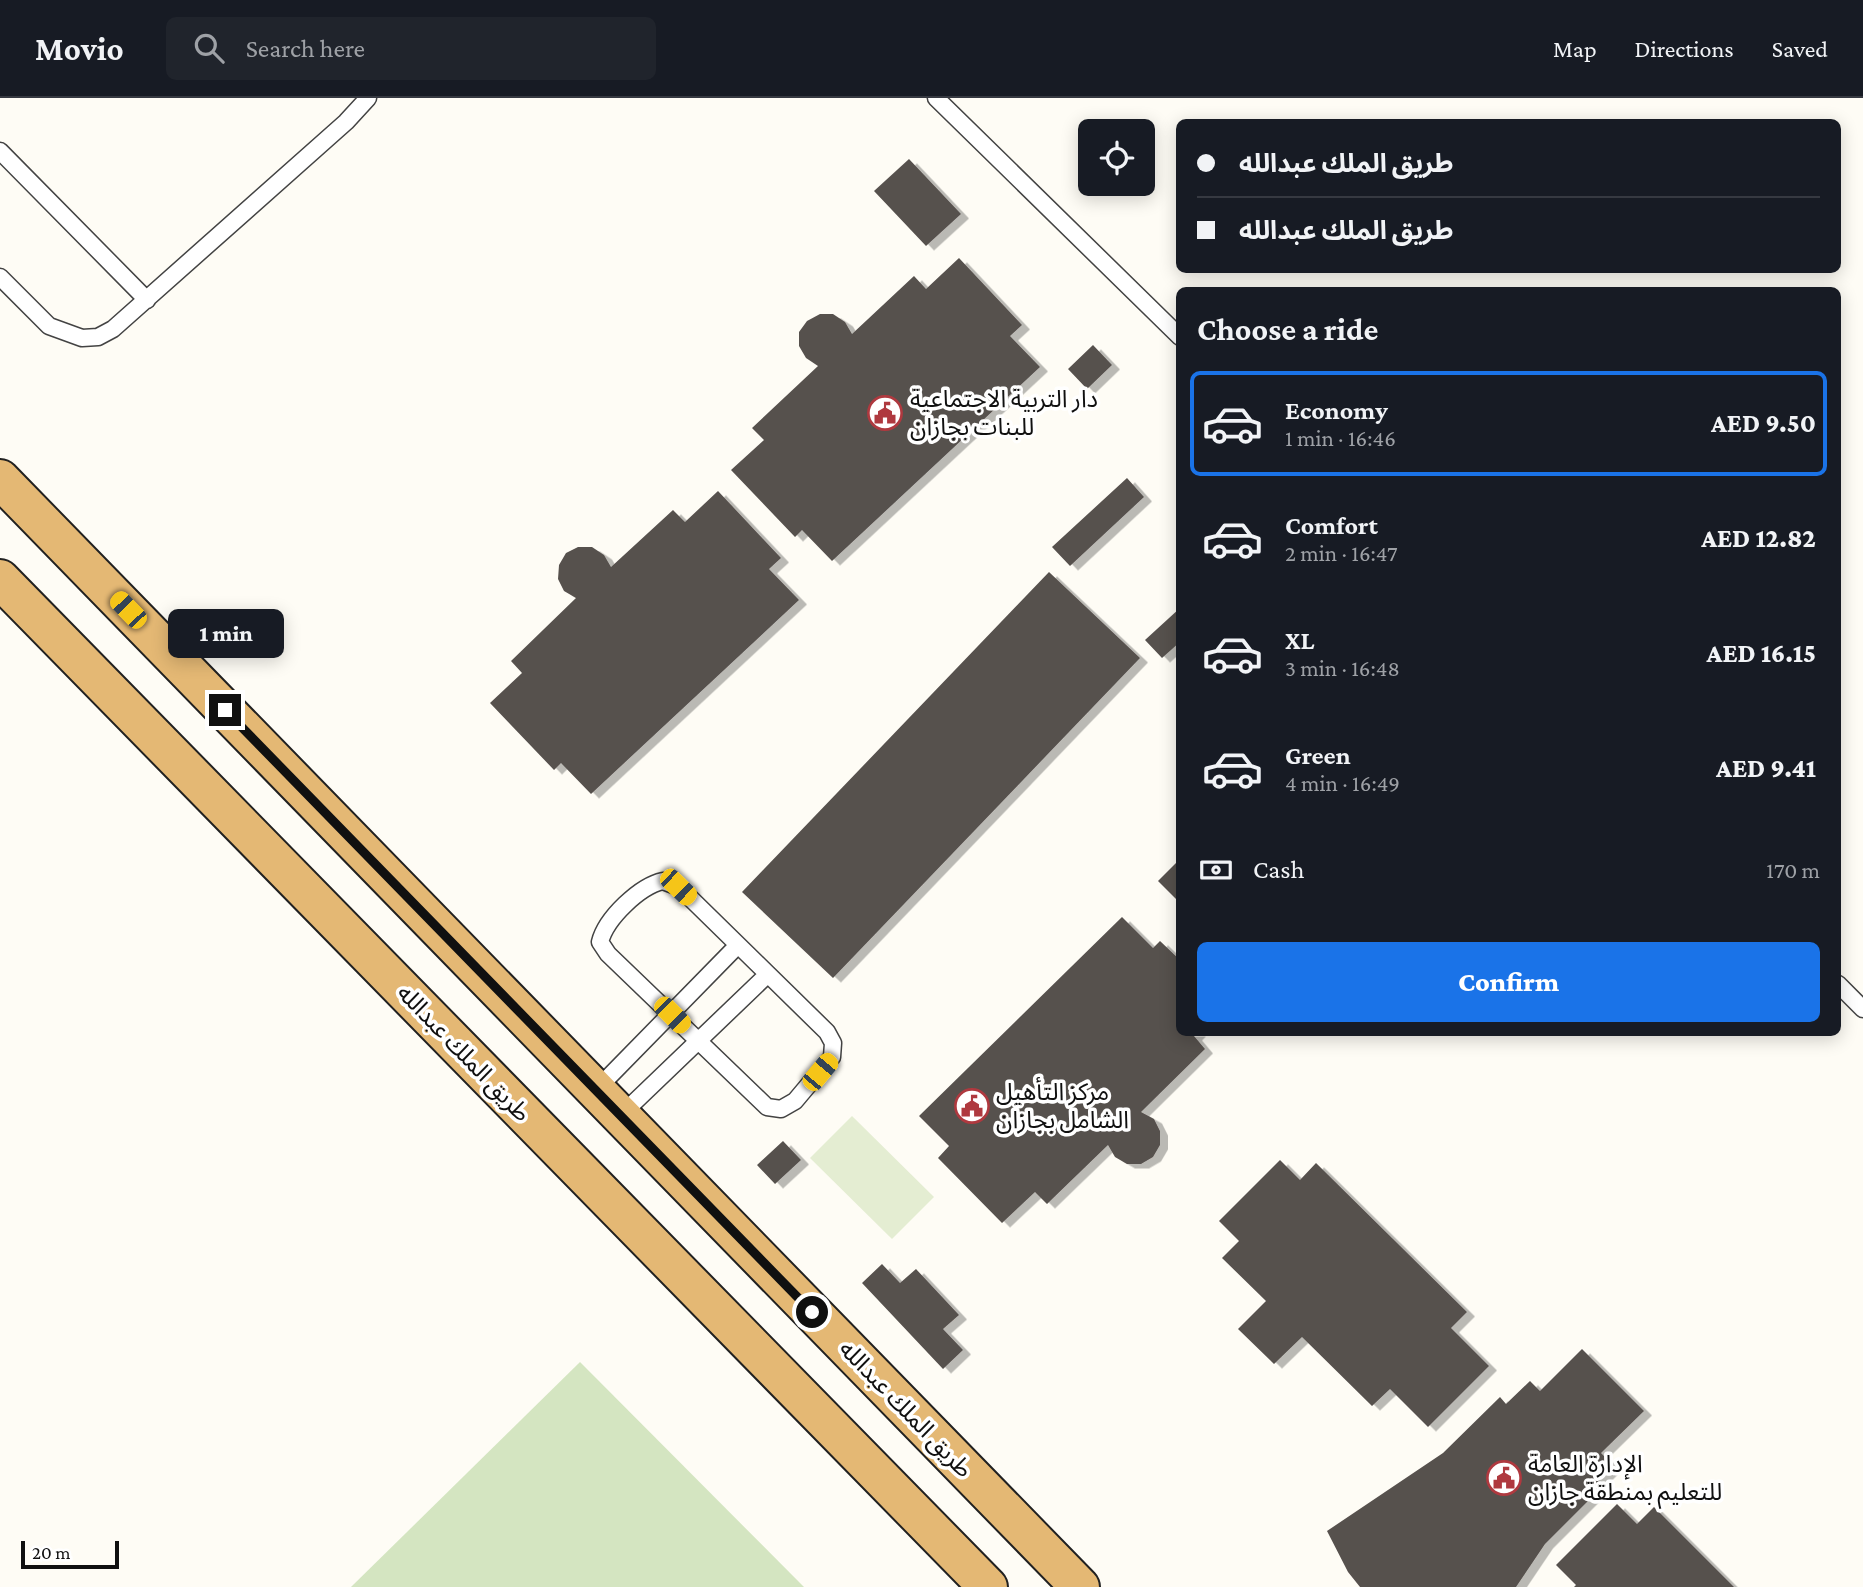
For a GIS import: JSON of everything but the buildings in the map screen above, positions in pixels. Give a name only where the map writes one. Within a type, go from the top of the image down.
[{"type":"highway","name":"طريق الملك عبدالله","points":[[0,478],[1080,1587]]},
{"type":"highway","name":"طريق الملك عبدالله","points":[[0,579],[988,1587]]},
{"type":"lane","points":[[0,277],[49,327],[82,338],[98,337],[113,329],[147,300],[345,122],[368,98]]},
{"type":"lane","points":[[936,98],[1176,333]]},
{"type":"lane","points":[[0,151],[147,300]]},
{"type":"lane","points":[[663,881],[678,887],[768,974],[827,1032],[832,1043],[832,1057],[795,1101],[781,1109],[767,1107],[608,954],[600,942],[603,928],[649,884],[663,881]]},
{"type":"lane","points":[[608,1103],[672,1015],[738,945]]},
{"type":"lane","points":[[608,1103],[700,1043],[768,974]]},
{"type":"lane","points":[[1841,987],[1863,1009]]},
{"type":"green space","points":[[852,1116],[934,1197],[892,1239],[810,1158]]},
{"type":"green space","points":[[580,1362],[804,1587],[351,1587]]},
{"type":"place","name":"دار التربية الاجتماعية للبنات بجازان","points":[[885,413]]},
{"type":"place","name":"مركز التأهيل الشامل بجازان","points":[[972,1106]]},
{"type":"place","name":"الإدارة العامة للتعليم بمنطقة جازان","points":[[1504,1478]]},
{"type":"route","points":[[225,710],[812,1312]]}]
